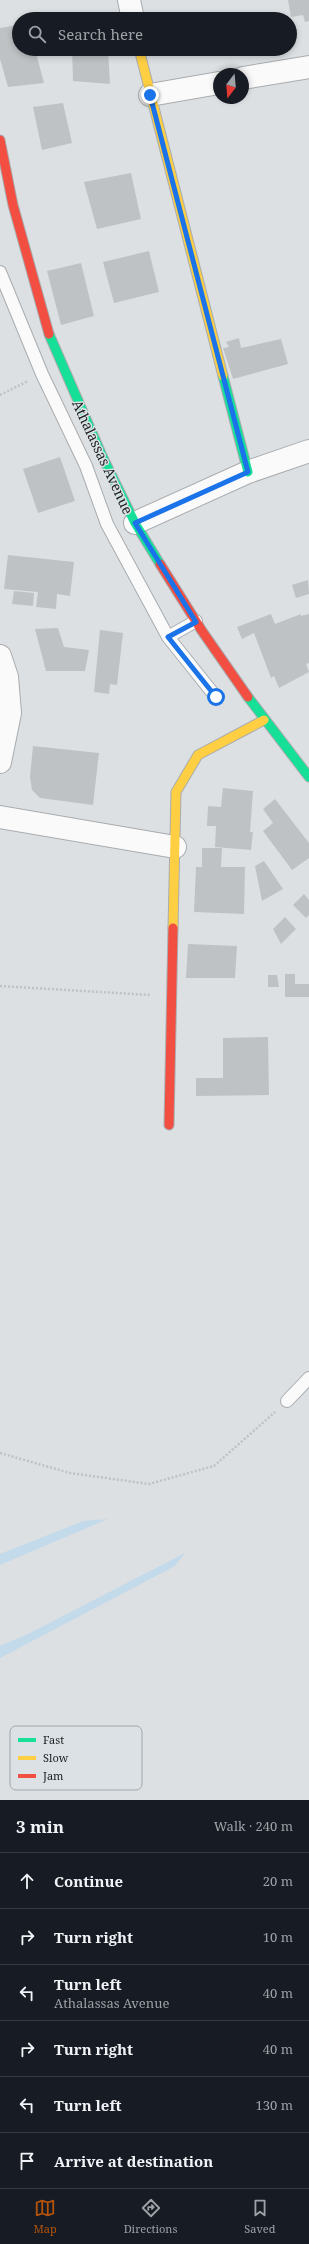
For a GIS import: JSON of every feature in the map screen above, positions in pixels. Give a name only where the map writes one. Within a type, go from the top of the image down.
[{"type":"street","points":[[129,0],[132,12]]},
{"type":"street","points":[[141,56],[248,472]]},
{"type":"street","points":[[249,77],[309,67]]},
{"type":"street","points":[[150,95],[213,84]]},
{"type":"street","name":"Athalassas Avenue","points":[[0,140],[13,205],[52,342],[103,458],[135,523],[196,622],[264,720],[309,777]]},
{"type":"street","points":[[0,203],[13,205]]},
{"type":"street","points":[[135,523],[248,472],[309,451]]},
{"type":"street","points":[[0,656],[10,713],[0,762]]},
{"type":"street","points":[[169,1125],[170,996],[176,792],[198,755],[264,720]]},
{"type":"street","points":[[0,817],[174,847]]},
{"type":"lane","points":[[0,272],[42,374],[86,466],[107,524],[168,637],[216,697]]},
{"type":"lane","points":[[168,637],[196,622]]},
{"type":"lane","points":[[287,1401],[309,1378]]},
{"type":"path","points":[[0,986],[170,996]]},
{"type":"path","points":[[0,1453],[70,1473],[149,1484],[214,1466],[287,1401]]},
{"type":"shaded area","points":[[108,1519],[0,1565],[0,1554],[83,1521]]},
{"type":"shaded area","points":[[185,1553],[175,1566],[0,1658],[0,1646],[30,1633]]},
{"type":"building","points":[[288,0],[309,0],[309,21],[305,22],[303,15],[297,16],[297,12],[290,12]]},
{"type":"building","points":[[12,26],[12,56],[37,56],[44,83],[8,87],[0,59],[0,28]]},
{"type":"building","points":[[72,56],[108,56],[110,84],[73,81]]},
{"type":"building","points":[[63,103],[72,143],[42,150],[33,107]]},
{"type":"building","points":[[131,173],[141,219],[97,229],[84,182]]},
{"type":"building","points":[[149,251],[159,292],[114,303],[103,262]]},
{"type":"building","points":[[81,263],[94,316],[61,325],[47,271]]},
{"type":"building","points":[[239,338],[241,348],[281,339],[288,364],[233,379],[223,348],[229,347],[226,342]]},
{"type":"building","points":[[60,457],[75,501],[38,513],[23,469]]},
{"type":"building","points":[[8,555],[74,562],[70,596],[57,594],[56,609],[36,607],[38,592],[4,589]]},
{"type":"building","points":[[308,580],[309,594],[296,598],[292,585]]},
{"type":"building","points":[[14,591],[34,593],[33,606],[12,604]]},
{"type":"building","points":[[271,614],[275,624],[301,614],[301,616],[309,614],[309,663],[306,664],[309,672],[279,688],[274,676],[271,678],[254,633],[242,639],[237,627]]},
{"type":"building","points":[[58,628],[64,647],[89,650],[85,671],[46,671],[35,629]]},
{"type":"building","points":[[100,630],[123,633],[117,685],[110,684],[109,694],[94,692]]},
{"type":"building","points":[[33,746],[99,753],[93,805],[40,798],[32,790],[30,777]]},
{"type":"building","points":[[223,788],[253,791],[250,832],[253,832],[251,850],[215,847],[216,826],[207,826],[208,806],[221,807]]},
{"type":"building","points":[[275,799],[309,843],[309,858],[292,870],[263,831],[273,823],[263,809]]},
{"type":"building","points":[[202,848],[222,848],[221,867],[245,867],[244,914],[194,912],[196,867],[202,867]]},
{"type":"building","points":[[264,861],[283,889],[262,901],[255,866]]},
{"type":"building","points":[[304,894],[309,900],[309,915],[306,918],[293,905]]},
{"type":"building","points":[[285,917],[296,929],[281,944],[273,929]]},
{"type":"building","points":[[188,944],[237,946],[235,978],[186,978]]},
{"type":"building","points":[[285,974],[295,974],[295,984],[309,984],[309,997],[285,997]]},
{"type":"building","points":[[268,975],[277,975],[279,987],[268,987]]},
{"type":"building","points":[[268,1037],[269,1095],[196,1096],[196,1078],[223,1078],[223,1038]]},
{"type":"traffic: fast","points":[[49,334],[103,458],[135,523],[160,564]]},
{"type":"traffic: fast","points":[[223,376],[248,472]]},
{"type":"traffic: fast","points":[[248,697],[309,777]]},
{"type":"traffic: slow","points":[[141,56],[223,376]]},
{"type":"traffic: slow","points":[[173,928],[176,792],[198,755],[264,720]]},
{"type":"traffic: jam","points":[[0,140],[13,205],[49,334]]},
{"type":"traffic: jam","points":[[160,564],[202,631],[248,697]]},
{"type":"traffic: jam","points":[[169,1125],[173,928]]},
{"type":"route","points":[[150,95],[248,472],[135,523],[196,622],[168,637],[216,697]]}]
